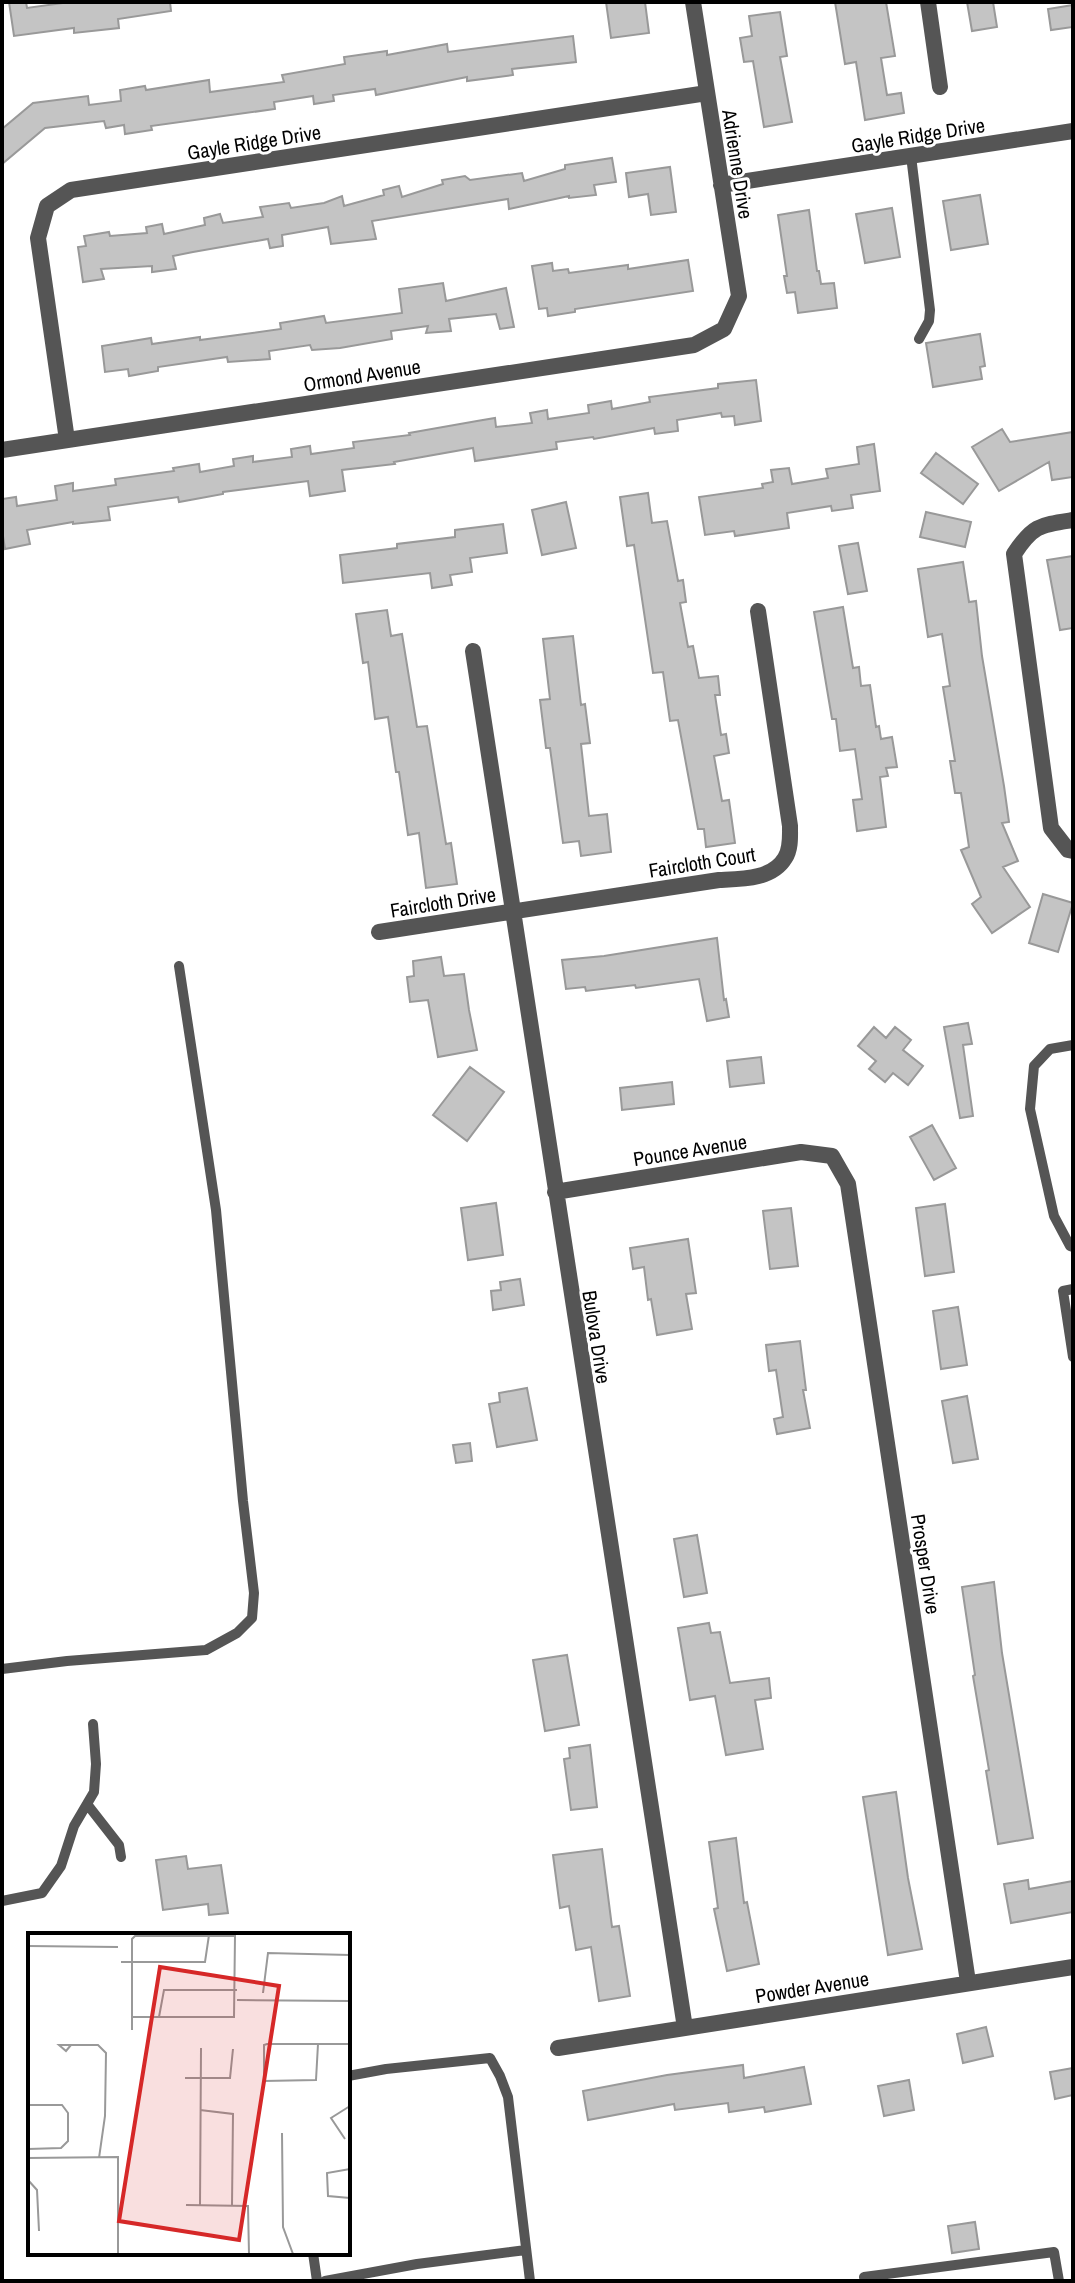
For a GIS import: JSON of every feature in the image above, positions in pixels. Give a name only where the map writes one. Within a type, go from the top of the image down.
[{"type":"street","name":"Adrienne Drive","points":[[693,2],[739,296],[724,329]]},
{"type":"street","points":[[928,2],[940,87]]},
{"type":"street","name":"Gayle Ridge Drive","points":[[67,440],[38,238],[47,206],[71,190],[707,93]]},
{"type":"street","name":"Gayle Ridge Drive","points":[[721,185],[1073,131]]},
{"type":"street","name":"Ormond Avenue","points":[[2,450],[694,345],[724,329]]},
{"type":"street","points":[[1073,520],[1043,524],[1026,535],[1014,554],[1051,828],[1068,850],[1073,851]]},
{"type":"street","name":"Faircloth Court","points":[[514,911],[750,878],[771,872],[785,858],[790,826],[758,611]]},
{"type":"street","name":"Bulova Drive","points":[[473,651],[685,2028]]},
{"type":"street","name":"Faircloth Drive","points":[[379,932],[514,911]]},
{"type":"street","name":"Pounce Avenue","points":[[555,1192],[801,1152],[832,1156]]},
{"type":"street","name":"Prosper Drive","points":[[832,1156],[848,1184],[968,1982]]},
{"type":"street","name":"Powder Avenue","points":[[558,2048],[1073,1967]]},
{"type":"lane","points":[[911,156],[930,310],[929,321],[919,339]]},
{"type":"lane","points":[[2,1669],[206,1650],[237,1633],[252,1618],[254,1593],[216,1210],[179,966]]},
{"type":"lane","points":[[1073,1045],[1050,1049],[1034,1066],[1030,1109],[1054,1216],[1073,1247]]},
{"type":"lane","points":[[1073,1289],[1063,1291],[1073,1357]]},
{"type":"lane","points":[[2,1901],[42,1893],[61,1866],[74,1826],[94,1792],[96,1764],[93,1724]]},
{"type":"lane","points":[[87,1804],[119,1845],[121,1857]]},
{"type":"lane","points":[[350,2076],[490,2058],[508,2097],[530,2281]]},
{"type":"lane","points":[[325,2281],[417,2264],[526,2250]]},
{"type":"lane","points":[[865,2281],[864,2277],[1054,2252],[1059,2281]]},
{"type":"lane","points":[[313,2255],[317,2281]]},
{"type":"building","points":[[9,2],[26,2],[27,8],[70,2],[170,2],[171,11],[118,19],[119,28],[74,33],[74,28],[14,36]]},
{"type":"building","points":[[606,2],[645,2],[649,33],[611,38]]},
{"type":"building","points":[[835,2],[886,2],[895,56],[881,58],[887,95],[901,93],[904,113],[865,120],[856,62],[845,64]]},
{"type":"building","points":[[967,2],[993,2],[997,27],[972,31]]},
{"type":"building","points":[[1073,5],[1073,27],[1051,30],[1048,9]]},
{"type":"building","points":[[780,12],[787,56],[780,57],[792,122],[764,127],[753,61],[744,62],[740,38],[752,36],[749,16]]},
{"type":"building","points":[[573,36],[576,62],[512,69],[513,75],[467,81],[467,77],[376,95],[375,89],[333,95],[334,101],[314,104],[313,96],[274,102],[275,109],[151,126],[152,130],[125,134],[124,125],[106,128],[104,121],[45,128],[2,164],[2,129],[33,103],[88,96],[89,105],[121,101],[120,90],[145,86],[146,90],[209,80],[210,92],[284,82],[282,75],[345,64],[344,57],[387,51],[387,55],[447,44],[448,52]]},
{"type":"building","points":[[612,158],[616,182],[594,185],[596,195],[569,196],[509,209],[508,199],[372,221],[376,239],[331,244],[328,227],[282,235],[283,246],[270,248],[268,239],[173,256],[176,269],[152,272],[152,266],[101,269],[104,279],[83,282],[78,247],[86,246],[84,236],[109,232],[110,236],[147,233],[146,227],[162,224],[164,234],[205,225],[204,218],[220,214],[223,223],[263,217],[260,207],[289,203],[291,208],[324,203],[342,196],[344,206],[384,195],[383,190],[399,186],[402,197],[443,184],[442,180],[465,176],[470,180],[522,173],[524,181],[565,169],[565,165]]},
{"type":"building","points":[[670,167],[676,212],[651,215],[648,194],[629,197],[626,173]]},
{"type":"building","points":[[980,195],[988,244],[951,250],[943,201]]},
{"type":"building","points":[[892,208],[900,257],[865,263],[856,214]]},
{"type":"building","points":[[809,210],[817,271],[821,284],[834,283],[837,308],[798,313],[795,292],[787,293],[778,215]]},
{"type":"building","points":[[688,260],[693,291],[548,316],[547,308],[539,309],[532,266],[552,263],[553,271],[568,269],[569,273],[628,265],[628,269]]},
{"type":"building","points":[[443,283],[446,301],[506,288],[514,327],[500,329],[496,314],[449,319],[451,331],[426,333],[428,326],[391,331],[392,339],[340,348],[312,350],[310,345],[269,351],[270,359],[228,362],[227,357],[158,367],[158,371],[129,376],[128,369],[105,372],[102,346],[151,338],[152,344],[200,337],[200,340],[281,329],[280,323],[324,316],[326,323],[402,313],[399,289]]},
{"type":"building","points":[[980,334],[985,366],[980,367],[982,379],[933,387],[926,343]]},
{"type":"building","points":[[756,380],[761,421],[735,425],[734,416],[722,417],[721,413],[677,420],[678,431],[655,434],[654,428],[594,439],[556,442],[557,449],[475,461],[473,448],[395,464],[342,470],[345,491],[310,496],[308,481],[223,492],[179,502],[178,497],[108,507],[110,520],[73,522],[27,530],[30,544],[5,549],[2,499],[16,497],[17,506],[57,500],[55,486],[73,483],[73,491],[116,485],[115,479],[174,471],[173,468],[199,464],[200,472],[234,466],[233,459],[253,456],[253,462],[292,457],[291,449],[310,446],[311,454],[354,448],[353,442],[410,435],[495,418],[496,427],[532,423],[530,413],[547,410],[548,419],[589,413],[588,405],[611,401],[612,409],[650,402],[649,397]]},
{"type":"building","points":[[1002,429],[1010,442],[1073,432],[1073,477],[1052,480],[1049,462],[999,491],[972,447]]},
{"type":"building","points":[[874,444],[880,491],[851,495],[853,508],[832,511],[831,506],[787,513],[789,528],[735,536],[734,531],[705,535],[699,497],[763,488],[762,484],[773,482],[771,470],[789,468],[792,484],[828,478],[826,469],[859,464],[857,447]]},
{"type":"building","points":[[936,453],[978,484],[963,504],[921,473]]},
{"type":"building","points":[[648,493],[652,523],[667,521],[678,581],[683,580],[686,602],[680,603],[688,647],[693,646],[699,678],[718,676],[720,695],[715,695],[721,735],[726,734],[729,753],[714,756],[722,801],[729,800],[735,843],[706,847],[704,829],[698,829],[678,720],[670,721],[663,672],[653,673],[634,545],[627,546],[620,497]]},
{"type":"building","points":[[566,502],[576,548],[542,555],[532,510]]},
{"type":"building","points":[[926,512],[971,522],[965,547],[920,537]]},
{"type":"building","points":[[503,524],[507,553],[470,558],[472,572],[450,575],[452,585],[432,588],[430,573],[343,583],[340,555],[455,537],[455,530]]},
{"type":"building","points":[[858,543],[867,591],[848,594],[839,546]]},
{"type":"building","points":[[1073,556],[1073,628],[1060,630],[1047,560]]},
{"type":"building","points":[[963,562],[969,602],[976,601],[1004,786],[1009,822],[1002,823],[1018,861],[1003,867],[1030,907],[992,933],[972,904],[981,897],[961,850],[969,847],[961,793],[955,793],[950,761],[955,761],[943,687],[950,686],[942,634],[928,637],[918,569]]},
{"type":"building","points":[[843,607],[853,668],[859,667],[861,686],[870,685],[876,727],[879,726],[881,739],[892,737],[897,767],[886,768],[888,776],[880,777],[886,827],[857,831],[853,800],[862,799],[855,749],[840,751],[814,612]]},
{"type":"building","points":[[387,610],[391,636],[402,634],[417,727],[427,726],[446,844],[451,843],[457,884],[426,888],[419,833],[408,835],[388,717],[375,719],[368,662],[363,663],[356,614]]},
{"type":"building","points":[[573,636],[581,705],[585,704],[590,743],[581,744],[589,816],[607,814],[611,852],[581,856],[579,841],[563,843],[540,700],[550,699],[543,639]]},
{"type":"building","points":[[1043,894],[1073,903],[1058,952],[1029,943]]},
{"type":"building","points":[[717,938],[729,1017],[707,1021],[699,979],[636,988],[635,985],[586,991],[585,987],[566,989],[562,960]]},
{"type":"building","points":[[441,957],[444,976],[464,974],[477,1050],[438,1057],[428,1000],[410,1002],[407,977],[414,976],[413,961]]},
{"type":"building","points":[[968,1023],[972,1044],[963,1045],[973,1116],[960,1118],[944,1027]]},
{"type":"building","points":[[874,1027],[886,1038],[895,1027],[911,1040],[903,1050],[923,1066],[908,1085],[893,1073],[885,1082],[869,1069],[876,1061],[858,1046]]},
{"type":"building","points":[[761,1057],[764,1083],[730,1087],[727,1061]]},
{"type":"building","points":[[470,1067],[504,1092],[467,1141],[433,1115]]},
{"type":"building","points":[[672,1082],[674,1104],[622,1110],[620,1088]]},
{"type":"building","points":[[932,1125],[956,1168],[934,1180],[910,1137]]},
{"type":"building","points":[[496,1203],[503,1255],[468,1260],[461,1208]]},
{"type":"building","points":[[945,1204],[954,1272],[925,1276],[916,1208]]},
{"type":"building","points":[[791,1208],[798,1266],[770,1269],[763,1211]]},
{"type":"building","points":[[688,1239],[696,1293],[686,1294],[692,1329],[657,1335],[644,1267],[633,1269],[630,1248]]},
{"type":"building","points":[[520,1279],[524,1305],[493,1310],[491,1291],[501,1290],[500,1282]]},
{"type":"building","points":[[958,1307],[967,1365],[941,1369],[933,1311]]},
{"type":"building","points":[[800,1341],[806,1390],[803,1390],[810,1428],[777,1434],[774,1419],[783,1417],[776,1370],[769,1371],[766,1345]]},
{"type":"building","points":[[527,1388],[537,1440],[497,1447],[489,1404],[500,1402],[499,1393]]},
{"type":"building","points":[[967,1396],[978,1459],[953,1463],[942,1401]]},
{"type":"building","points":[[470,1443],[472,1461],[456,1463],[453,1445]]},
{"type":"building","points":[[697,1535],[707,1593],[684,1597],[674,1539]]},
{"type":"building","points":[[994,1582],[1002,1653],[1033,1838],[998,1844],[962,1587]]},
{"type":"building","points":[[709,1623],[711,1633],[720,1632],[730,1683],[769,1678],[771,1698],[755,1700],[763,1749],[726,1755],[715,1696],[690,1700],[678,1628]]},
{"type":"building","points":[[567,1655],[579,1725],[545,1731],[533,1660]]},
{"type":"building","points":[[590,1745],[597,1807],[571,1810],[564,1759],[570,1758],[569,1748]]},
{"type":"building","points":[[896,1792],[922,1949],[888,1955],[863,1797]]},
{"type":"building","points":[[736,1838],[744,1903],[747,1902],[759,1964],[727,1971],[714,1909],[718,1908],[709,1842]]},
{"type":"building","points":[[602,1849],[612,1927],[619,1926],[630,1996],[599,2001],[591,1947],[576,1950],[569,1906],[560,1908],[553,1855]]},
{"type":"building","points":[[186,1856],[188,1869],[221,1865],[228,1913],[209,1915],[208,1904],[163,1910],[156,1860]]},
{"type":"building","points":[[1028,1880],[1029,1889],[1073,1881],[1073,1912],[1011,1923],[1004,1884]]},
{"type":"building","points":[[986,2027],[993,2056],[963,2063],[957,2034]]},
{"type":"building","points":[[743,2065],[744,2078],[804,2067],[811,2104],[765,2112],[764,2107],[729,2112],[728,2103],[675,2110],[674,2104],[588,2120],[583,2091]]},
{"type":"building","points":[[1073,2068],[1073,2095],[1055,2099],[1050,2072]]},
{"type":"building","points":[[909,2080],[914,2110],[884,2116],[878,2086]]},
{"type":"building","points":[[975,2222],[979,2249],[952,2253],[948,2226]]}]
